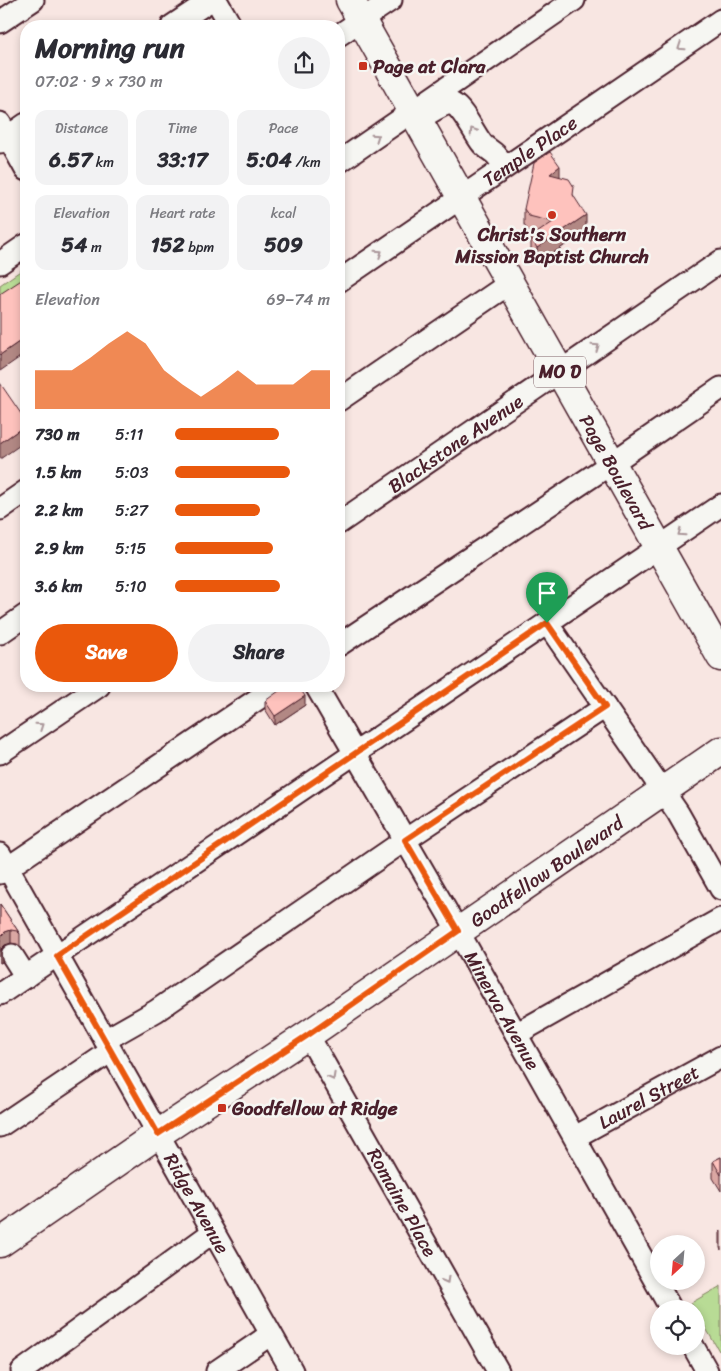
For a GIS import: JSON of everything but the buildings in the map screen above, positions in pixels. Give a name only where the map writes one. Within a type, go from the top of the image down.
[{"type":"main road","name":"Page Boulevard","points":[[356,10],[721,657]]},
{"type":"main road","name":"Goodfellow Boulevard","points":[[0,1243],[158,1134],[308,1035],[721,751]]},
{"type":"street","points":[[0,22],[33,0]]},
{"type":"street","points":[[181,20],[211,0]]},
{"type":"street","points":[[216,0],[228,20]]},
{"type":"street","points":[[345,26],[356,10],[391,0]]},
{"type":"street","points":[[345,158],[415,116],[574,0]]},
{"type":"street","name":"Temple Place","points":[[345,277],[721,20]]},
{"type":"street","points":[[415,116],[448,104],[453,104],[460,110],[481,143],[487,150],[495,154],[505,168]]},
{"type":"street","points":[[20,127],[3,134],[20,161]]},
{"type":"street","points":[[0,263],[20,249]]},
{"type":"street","name":"Blackstone Avenue","points":[[345,519],[721,261]]},
{"type":"street","points":[[345,396],[510,283]]},
{"type":"street","points":[[345,641],[721,388]]},
{"type":"street","points":[[0,509],[20,495]]},
{"type":"street","points":[[0,994],[721,506]]},
{"type":"street","points":[[0,633],[20,619]]},
{"type":"street","points":[[547,623],[678,813],[721,889]]},
{"type":"street","points":[[0,753],[89,692]]},
{"type":"street","points":[[3,865],[268,692]]},
{"type":"street","name":"Minerva Avenue","points":[[319,692],[458,931],[666,1300]]},
{"type":"street","points":[[0,1126],[156,1011],[405,840],[605,707]]},
{"type":"street","name":"Ridge Avenue","points":[[3,865],[108,1045],[292,1371]]},
{"type":"street","points":[[516,1034],[721,919]]},
{"type":"street","points":[[12,955],[26,977]]},
{"type":"street","name":"Romaine Place","points":[[308,1035],[498,1371]]},
{"type":"street","name":"Laurel Street","points":[[575,1137],[721,1057]]},
{"type":"street","points":[[22,1371],[213,1232]]},
{"type":"street","points":[[217,1371],[271,1334]]},
{"type":"street","points":[[698,1355],[707,1371]]},
{"type":"green space","points":[[20,271],[20,297],[0,310],[0,285]]},
{"type":"green space","points":[[721,1286],[721,1349],[719,1351],[705,1327],[705,1300],[696,1300]]},
{"type":"place","name":"Page at Clara","points":[[363,66]]},
{"type":"place","name":"Christ's Southern Mission Baptist Church","points":[[552,215]]},
{"type":"place","name":"Goodfellow at Ridge","points":[[222,1108]]},
{"type":"route","points":[[547,623],[605,707],[405,840],[458,931],[308,1035],[158,1134],[57,956],[547,623]]}]
